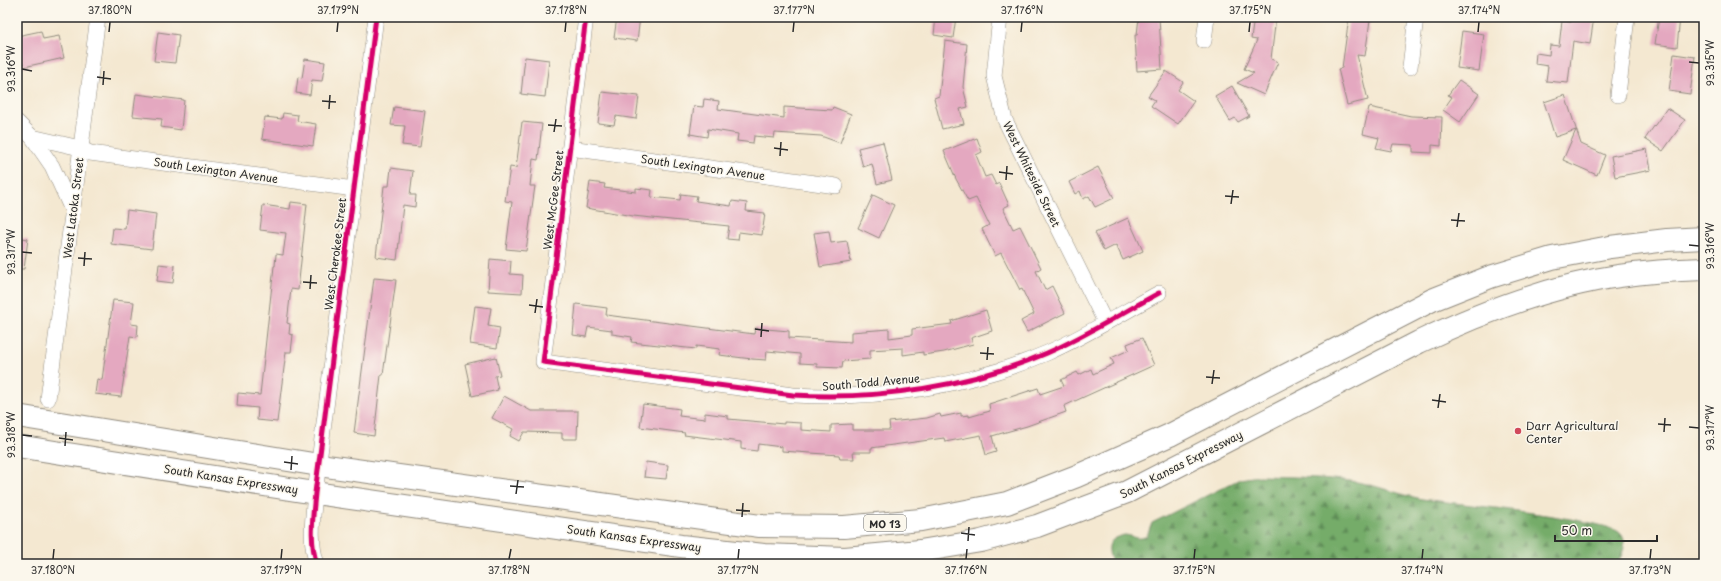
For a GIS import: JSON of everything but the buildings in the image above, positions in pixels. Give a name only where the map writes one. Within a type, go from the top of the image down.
[{"type":"main road","name":"MO 13","points":[[17,416],[319,465],[760,526],[844,527],[921,520],[1007,503],[1078,476],[1170,436],[1432,300],[1490,277],[1552,258],[1610,246],[1704,238]]},
{"type":"main road","name":"South Kansas Expressway","points":[[17,446],[315,493],[681,546],[764,555],[846,558],[920,551],[981,541],[1037,526],[1127,492],[1466,320],[1513,302],[1580,284],[1617,276],[1664,271],[1704,269]]},
{"type":"street","name":"West Latoka Street","points":[[48,399],[98,17]]},
{"type":"street","name":"West Cherokee Street","points":[[317,564],[314,555],[312,535],[315,493],[376,17]]},
{"type":"street","name":"West McGee Street","points":[[543,362],[586,17]]},
{"type":"street","name":"West Whiteside Street","points":[[1000,17],[994,76],[1005,120],[1106,322]]},
{"type":"street","points":[[1204,41],[1207,17]]},
{"type":"street","points":[[1410,67],[1416,17]]},
{"type":"street","points":[[1618,95],[1627,17]]},
{"type":"street","points":[[17,122],[32,137],[52,166],[73,210]]},
{"type":"street","name":"South Lexington Avenue","points":[[32,137],[80,148],[90,153],[354,189]]},
{"type":"street","name":"South Lexington Avenue","points":[[570,148],[836,186]]},
{"type":"street","name":"South Todd Avenue","points":[[543,362],[761,392],[824,397],[852,396],[932,386],[981,376],[1046,353],[1159,293]]},
{"type":"green space","points":[[1259,476],[1345,480],[1422,499],[1527,512],[1588,522],[1620,533],[1624,540],[1624,548],[1617,564],[1113,564],[1109,553],[1109,546],[1110,543],[1116,538],[1125,535],[1139,538],[1147,536],[1152,523],[1240,479]]},
{"type":"cycle path","points":[[317,564],[312,538],[315,493],[376,17]]},
{"type":"cycle path","points":[[586,17],[543,362],[793,395],[825,396],[890,393],[954,383],[1017,365],[1076,339],[1159,293]]},
{"type":"place","name":"Darr Agricultural Center","points":[[1518,431]]}]
